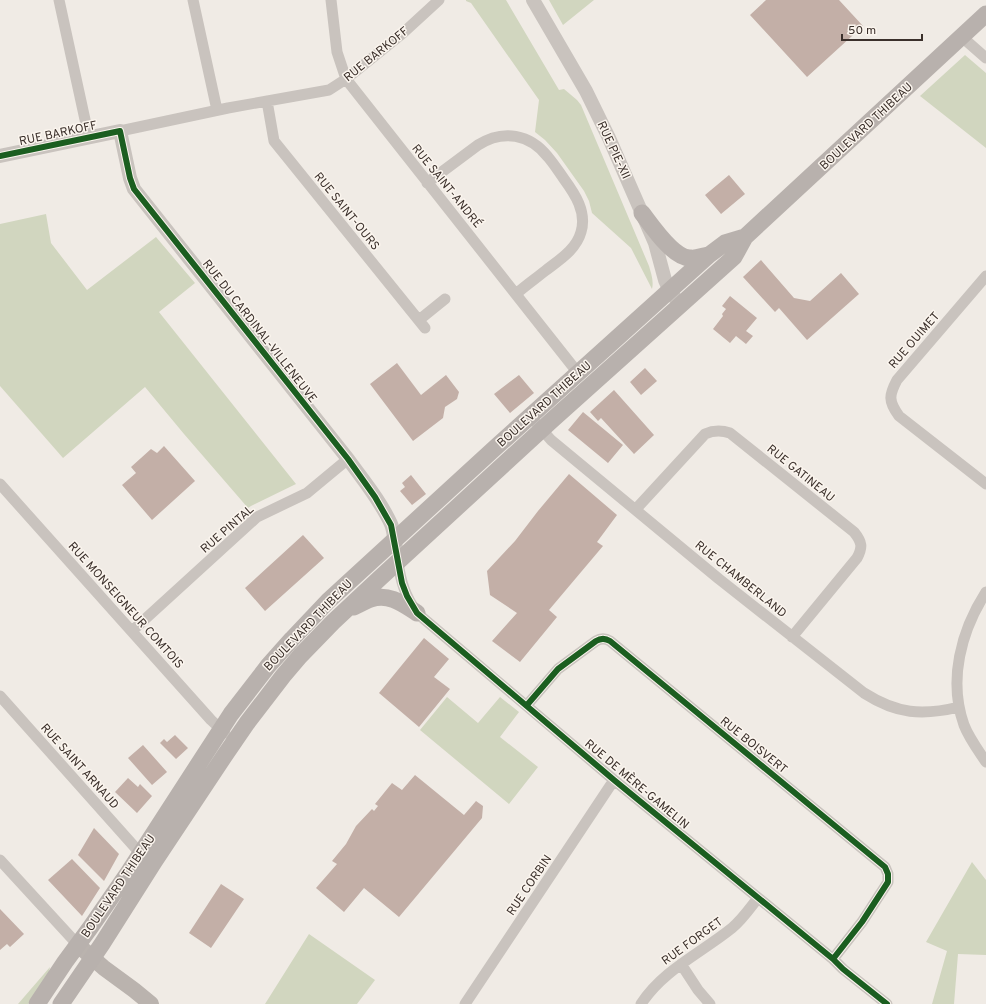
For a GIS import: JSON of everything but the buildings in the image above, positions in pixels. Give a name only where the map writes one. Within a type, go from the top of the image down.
[{"type":"main road","name":"BOULEVARD THIBEAU","points":[[61,1004],[234,741],[283,676],[309,647],[344,611],[734,257],[745,237],[986,14]]},
{"type":"main road","points":[[642,214],[667,245],[676,253],[690,259],[708,255]]},
{"type":"main road","name":"BOULEVARD THIBEAU","points":[[37,1004],[116,891],[231,714],[268,666],[292,639],[328,601],[394,540],[708,255],[725,243],[745,237]]},
{"type":"main road","points":[[344,611],[371,599],[389,598],[417,613]]},
{"type":"main road","points":[[78,945],[92,958],[151,1004]]},
{"type":"street","points":[[60,0],[89,138]]},
{"type":"street","points":[[194,0],[217,110]]},
{"type":"street","name":"RUE SAINT-ANDRÉ","points":[[331,0],[337,52],[346,79],[578,373]]},
{"type":"street","name":"RUE BARKOFF","points":[[0,156],[217,110],[329,90],[346,79],[403,33],[439,0]]},
{"type":"street","name":"RUE PIE-XII","points":[[533,0],[586,91],[609,138],[655,243],[670,291],[681,305]]},
{"type":"street","points":[[962,37],[986,58]]},
{"type":"street","name":"RUE SAINT-OURS","points":[[267,102],[274,141],[422,324],[445,299]]},
{"type":"street","name":"RUE DU CARDINAL-VILLENEUVE","points":[[120,131],[130,178],[134,189],[348,459],[376,497],[391,525],[398,562]]},
{"type":"street","points":[[427,183],[478,145],[493,137],[512,136],[524,139],[539,148],[548,156],[579,202],[583,216],[581,231],[575,244],[562,258],[516,294]]},
{"type":"street","name":"RUE OUIMET","points":[[986,276],[897,380],[890,397],[893,408],[899,416],[986,484]]},
{"type":"street","name":"RUE CHAMBERLAND","points":[[530,416],[551,440],[719,579],[860,690],[883,704],[916,713],[943,711],[959,707]]},
{"type":"street","name":"RUE GATINEAU","points":[[636,509],[705,434],[711,431],[724,431],[730,433],[854,532],[861,545],[857,558],[792,637]]},
{"type":"street","name":"RUE PINTAL","points":[[132,631],[257,517],[307,493],[348,459]]},
{"type":"street","name":"RUE MONSEIGNEUR COMTOIS","points":[[0,484],[221,730],[234,741]]},
{"type":"street","name":"RUE DE MÈRE-GAMELIN","points":[[398,562],[403,587],[417,613],[614,780],[887,1004]]},
{"type":"street","points":[[986,592],[970,622],[965,635],[961,650],[957,680],[959,707],[965,726],[986,762]]},
{"type":"street","name":"RUE BOISVERT","points":[[527,705],[558,669],[599,639],[606,639],[879,862],[887,871],[888,882],[862,922],[833,959]]},
{"type":"street","name":"RUE SAINT ARNAUD","points":[[0,696],[140,853]]},
{"type":"street","name":"RUE CORBIN","points":[[465,1004],[614,780]]},
{"type":"street","points":[[0,860],[78,945]]},
{"type":"street","name":"RUE FORGET","points":[[641,1004],[667,975],[733,928],[758,898]]},
{"type":"street","points":[[681,964],[698,990],[710,1004]]},
{"type":"green space","points":[[466,0],[506,0],[559,90],[564,89],[581,105],[649,266],[653,286],[652,289],[631,248],[592,213],[589,201],[584,191],[557,153],[535,132],[539,100],[471,3]]},
{"type":"green space","points":[[549,0],[594,0],[563,25]]},
{"type":"green space","points":[[965,55],[986,73],[986,148],[920,96]]},
{"type":"green space","points":[[46,214],[51,243],[87,290],[156,237],[195,283],[159,312],[296,484],[248,508],[145,387],[63,458],[0,386],[0,224]]},
{"type":"green space","points":[[447,697],[478,723],[500,697],[519,712],[500,737],[538,767],[509,804],[420,730]]},
{"type":"green space","points":[[972,862],[986,880],[986,955],[958,954],[954,1004],[932,1004],[947,951],[926,942]]},
{"type":"green space","points":[[309,934],[375,980],[357,1004],[265,1004]]},
{"type":"green space","points":[[50,967],[48,976],[28,1004],[18,1004]]},
{"type":"cycle path","points":[[0,156],[120,131],[130,178],[134,189],[348,459],[375,497],[391,525],[402,583],[407,596],[417,613],[614,780],[887,1004]]},
{"type":"cycle path","points":[[527,705],[558,669],[596,641],[600,639],[608,640],[885,867],[888,874],[888,882],[862,922],[833,959]]}]
